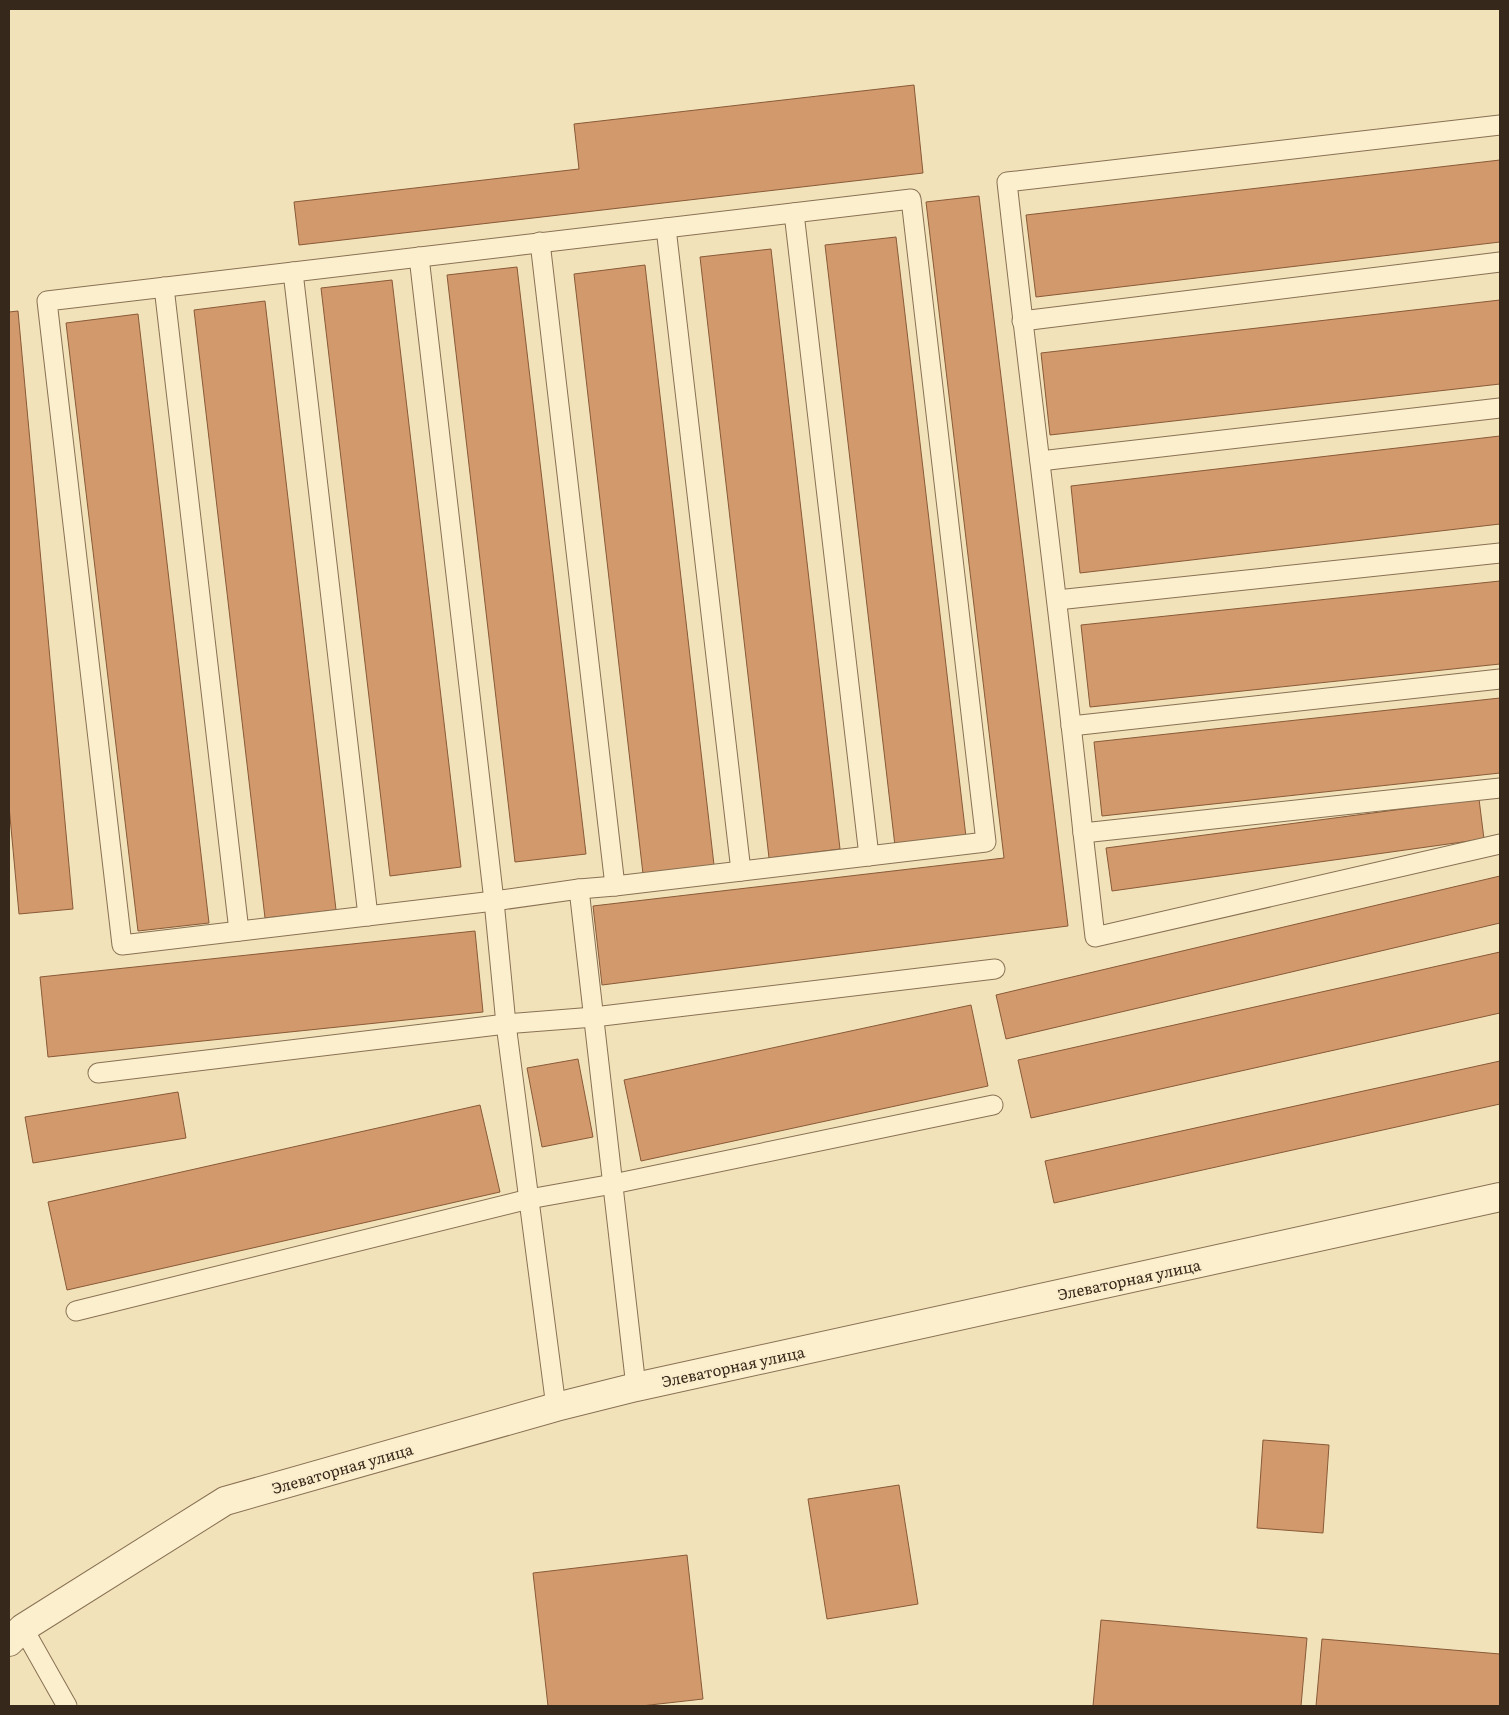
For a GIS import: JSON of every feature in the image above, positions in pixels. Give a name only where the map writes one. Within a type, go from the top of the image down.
[{"type":"street","name":"Элеваторная улица","points":[[16,1635],[225,1501],[556,1407],[636,1387],[1500,1197]]},
{"type":"lane","points":[[1500,125],[1007,182],[1095,937],[1500,844]]},
{"type":"lane","points":[[911,199],[986,842],[122,944],[47,300],[794,213],[911,199]]},
{"type":"lane","points":[[794,213],[869,856]]},
{"type":"lane","points":[[666,228],[741,872]]},
{"type":"lane","points":[[540,242],[615,886]]},
{"type":"lane","points":[[419,257],[494,901],[506,1024],[556,1407]]},
{"type":"lane","points":[[1022,321],[1500,262]]},
{"type":"lane","points":[[293,272],[368,916]]},
{"type":"lane","points":[[164,287],[239,931]]},
{"type":"lane","points":[[1040,461],[1500,408]]},
{"type":"lane","points":[[1057,600],[1500,552]]},
{"type":"lane","points":[[1071,726],[1500,679]]},
{"type":"lane","points":[[1083,833],[1500,788]]},
{"type":"lane","points":[[579,889],[636,1387]]},
{"type":"lane","points":[[98,1072],[506,1024],[594,1017],[995,969]]},
{"type":"lane","points":[[76,1311],[529,1199],[613,1184],[993,1105]]},
{"type":"lane","points":[[16,1635],[67,1706]]},
{"type":"building","points":[[914,85],[923,173],[299,245],[294,202],[579,169],[574,124]]},
{"type":"building","points":[[1500,160],[1500,242],[1036,297],[1026,215]]},
{"type":"building","points":[[979,196],[1068,926],[602,985],[593,906],[1004,858],[926,202]]},
{"type":"building","points":[[896,237],[966,837],[895,846],[825,245]]},
{"type":"building","points":[[771,249],[840,849],[769,858],[700,257]]},
{"type":"building","points":[[645,265],[714,865],[643,874],[574,274]]},
{"type":"building","points":[[517,267],[586,854],[515,862],[447,275]]},
{"type":"building","points":[[392,280],[461,867],[390,876],[321,288]]},
{"type":"building","points":[[1500,300],[1500,384],[1050,435],[1041,353]]},
{"type":"building","points":[[265,301],[336,910],[265,918],[194,310]]},
{"type":"building","points":[[18,311],[73,909],[19,914],[9,806],[9,312]]},
{"type":"building","points":[[138,314],[209,923],[138,931],[66,323]]},
{"type":"building","points":[[1500,436],[1500,524],[1080,573],[1071,486]]},
{"type":"building","points":[[1500,581],[1500,664],[1090,707],[1081,625]]},
{"type":"building","points":[[1500,698],[1500,773],[1102,816],[1094,742]]},
{"type":"building","points":[[1479,799],[1484,839],[1112,891],[1106,848]]},
{"type":"building","points":[[1500,876],[1500,923],[1006,1039],[996,995]]},
{"type":"building","points":[[475,931],[483,1012],[48,1057],[40,977]]},
{"type":"building","points":[[1500,952],[1500,1013],[1031,1118],[1018,1060]]},
{"type":"building","points":[[971,1005],[988,1086],[641,1161],[624,1080]]},
{"type":"building","points":[[578,1059],[593,1137],[542,1147],[527,1068]]},
{"type":"building","points":[[1500,1061],[1500,1104],[1054,1203],[1045,1161]]},
{"type":"building","points":[[178,1092],[186,1138],[33,1163],[25,1117]]},
{"type":"building","points":[[480,1105],[500,1192],[67,1290],[48,1202]]},
{"type":"building","points":[[1263,1440],[1329,1445],[1323,1533],[1257,1528]]},
{"type":"building","points":[[899,1485],[918,1604],[827,1619],[808,1499]]},
{"type":"building","points":[[687,1555],[703,1699],[641,1706],[548,1706],[533,1573]]},
{"type":"building","points":[[1101,1620],[1307,1638],[1301,1706],[1093,1706]]},
{"type":"building","points":[[1322,1639],[1500,1654],[1500,1706],[1316,1706]]}]
